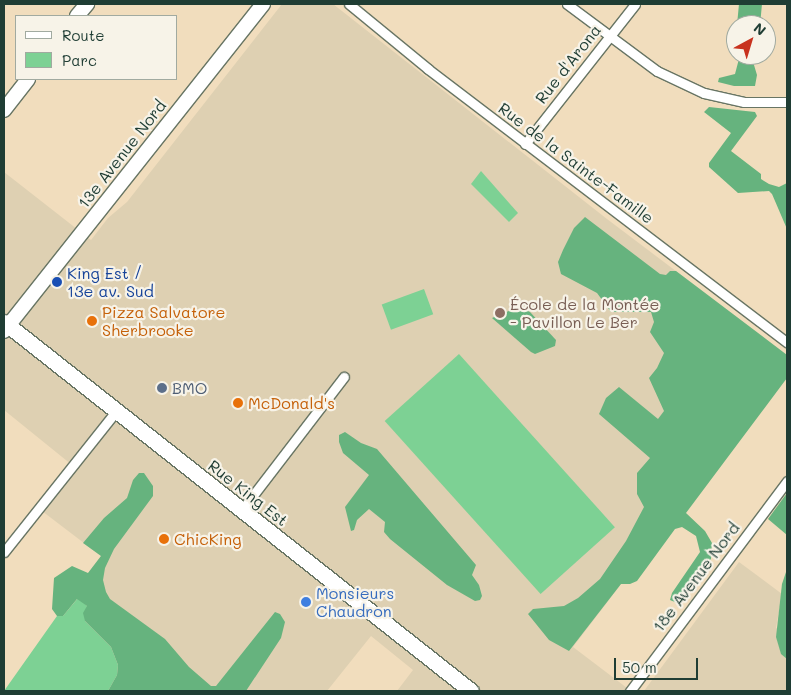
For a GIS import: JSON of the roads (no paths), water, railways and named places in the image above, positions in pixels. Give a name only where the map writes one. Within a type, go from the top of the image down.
[{"type":"main road","points":[[78,15],[87,4]]},
{"type":"main road","name":"13e Avenue Nord","points":[[5,326],[263,4]]},
{"type":"main road","points":[[4,110],[27,80]]},
{"type":"main road","name":"Rue King Est","points":[[5,326],[116,411],[471,691]]},
{"type":"street","name":"Rue de la Sainte-Famille","points":[[349,4],[525,144],[787,342]]},
{"type":"street","points":[[567,4],[657,70],[704,93],[744,102],[787,102]]},
{"type":"street","name":"Rue d'Arona","points":[[525,144],[635,4]]},
{"type":"street","points":[[242,510],[344,377]]},
{"type":"street","points":[[4,552],[116,411]]},
{"type":"street","name":"18e Avenue Nord","points":[[630,691],[787,481]]},
{"type":"place","name":"King Est / 13e av. Sud","points":[[57,282]]},
{"type":"place","name":"École de la Montée - Pavillon Le Ber","points":[[500,313]]},
{"type":"place","name":"Pizza Salvatore Sherbrooke","points":[[92,321]]},
{"type":"place","name":"BMO","points":[[162,388]]},
{"type":"place","name":"McDonald's","points":[[238,403]]},
{"type":"place","name":"ChicKing","points":[[164,539]]},
{"type":"place","name":"Monsieurs Chaudron","points":[[306,602]]}]
